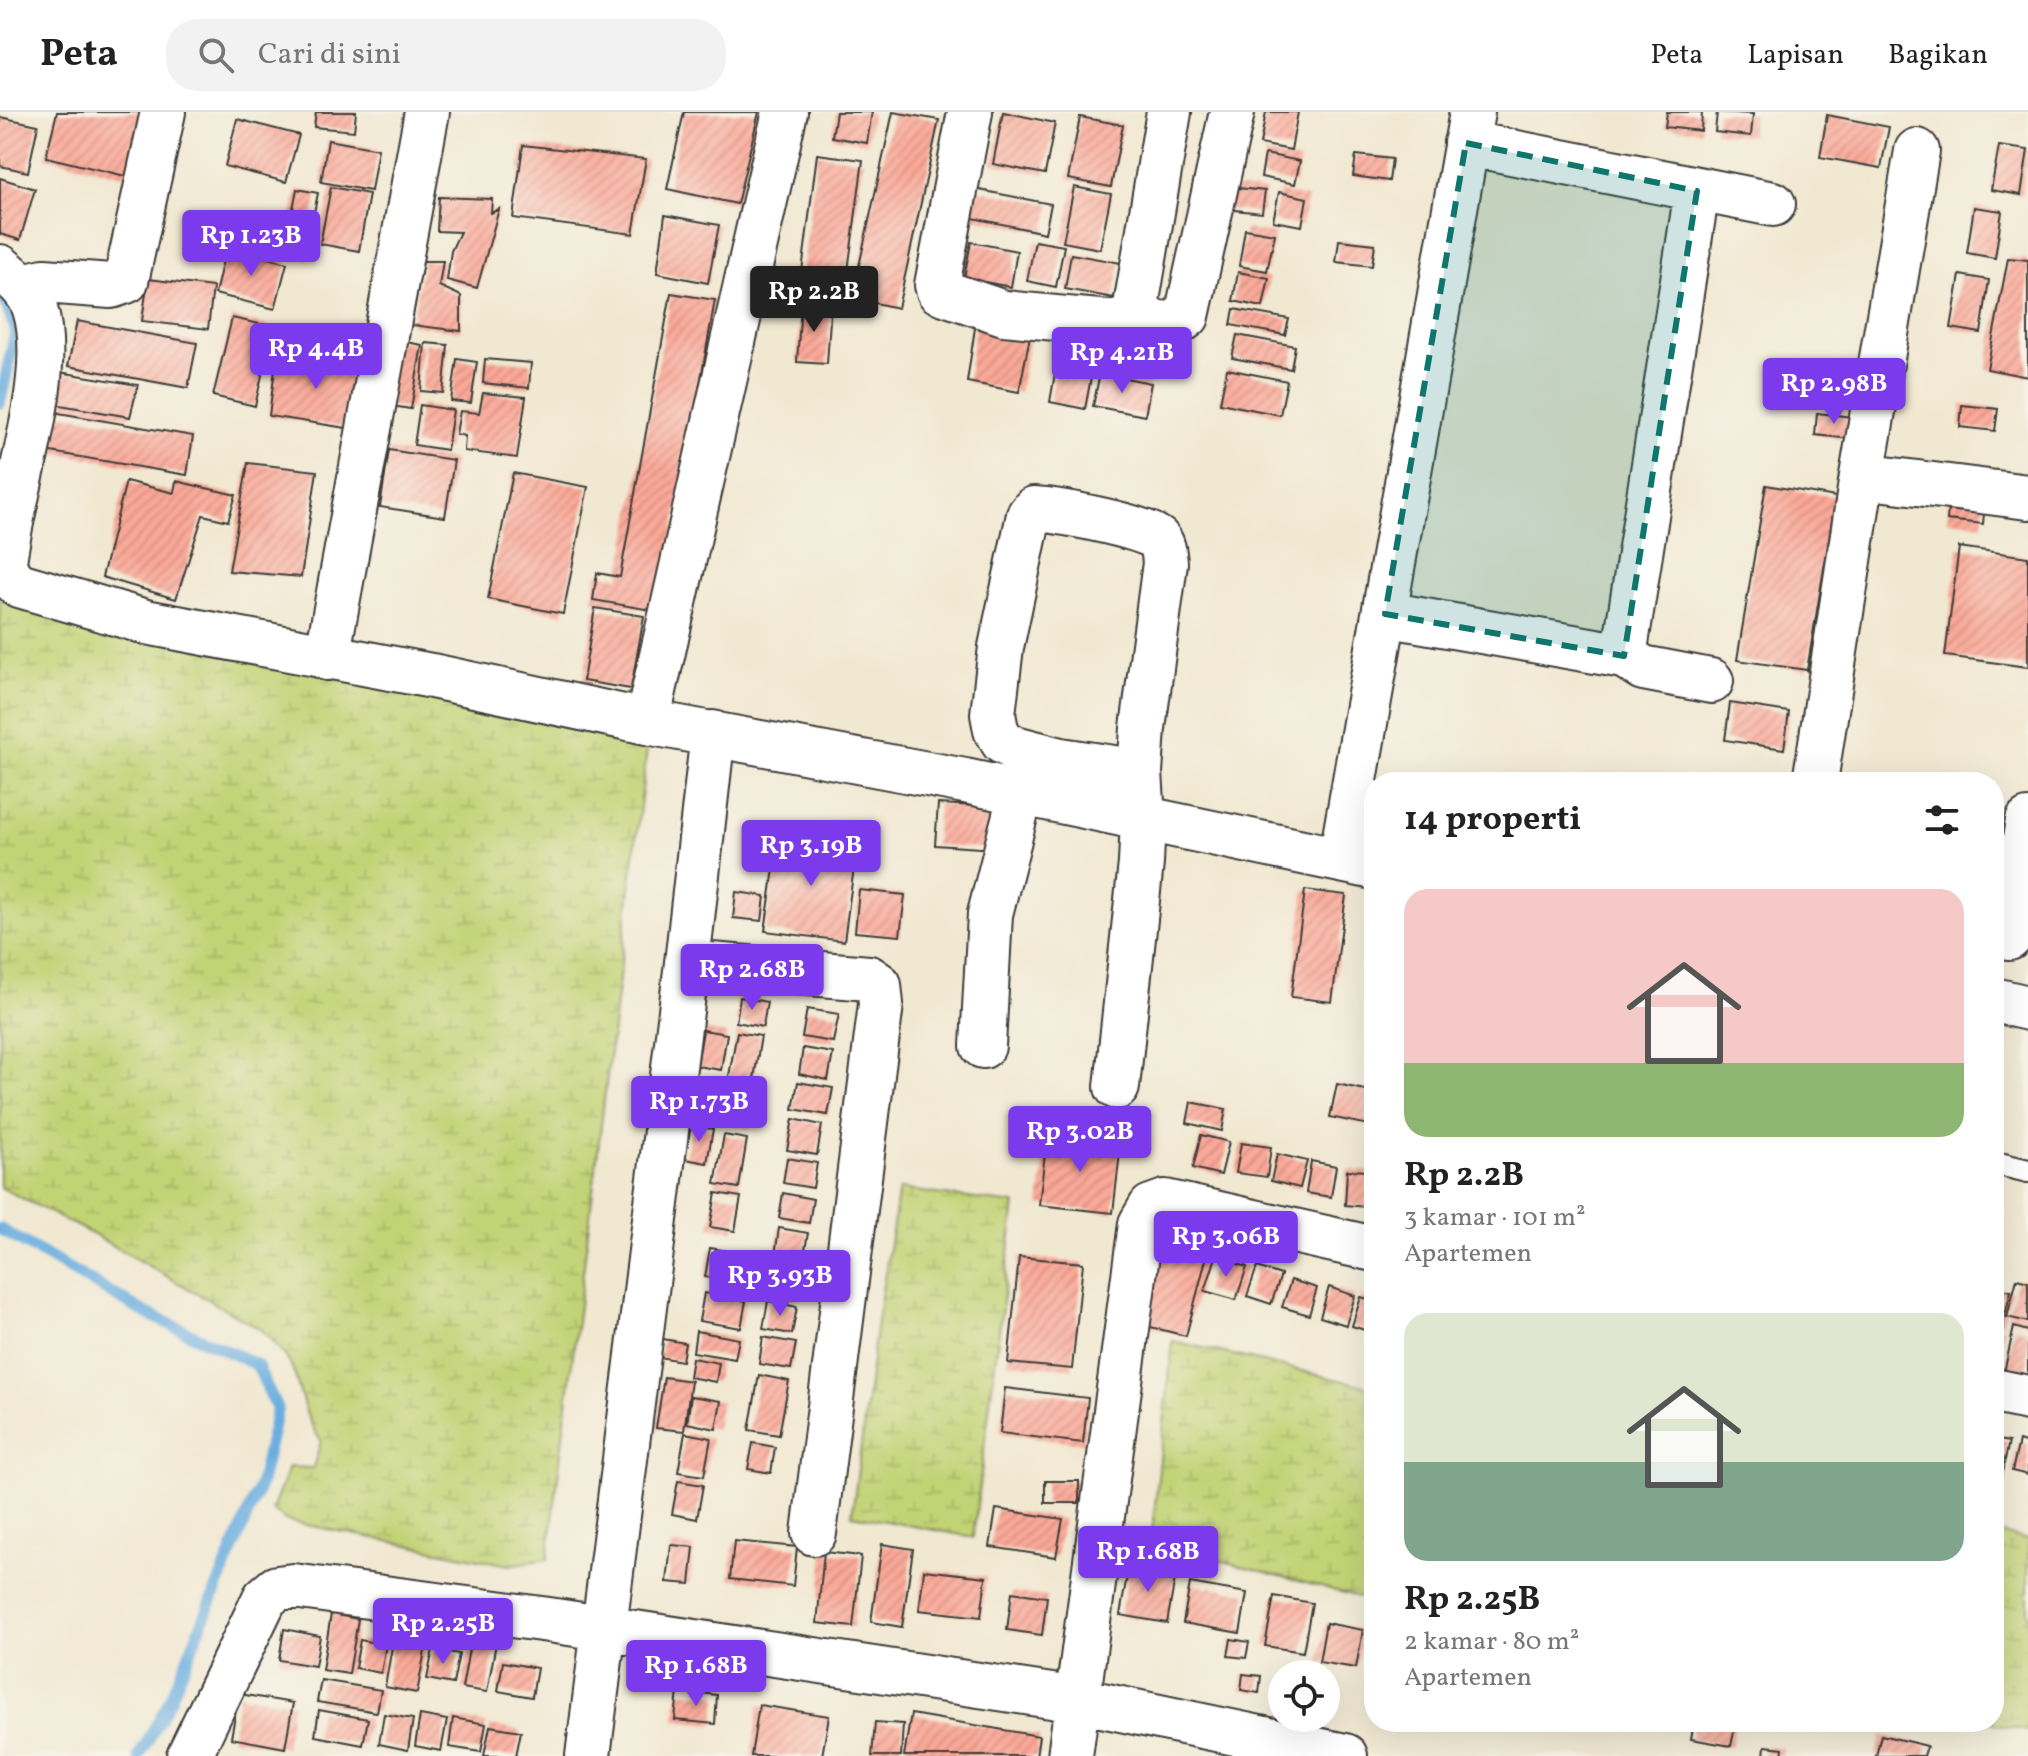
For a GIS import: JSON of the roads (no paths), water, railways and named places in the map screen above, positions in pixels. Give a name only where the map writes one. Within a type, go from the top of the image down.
[{"type":"street","points":[[11,277],[111,286],[126,281],[163,112]]},
{"type":"street","points":[[327,658],[427,112]]},
{"type":"street","points":[[647,722],[785,112]]},
{"type":"street","points":[[970,112],[937,285],[939,291],[1004,313],[1109,323],[1134,318],[1168,325],[1180,323],[1187,316],[1232,112]]},
{"type":"street","points":[[1134,318],[1169,112]]},
{"type":"street","points":[[1367,772],[1385,614],[1469,128],[1697,191],[1773,204]]},
{"type":"street","points":[[1817,772],[1917,151]]},
{"type":"street","points":[[1624,656],[1697,191]]},
{"type":"street","points":[[11,277],[35,309],[41,355],[34,409],[3,570],[19,585],[146,622],[432,676],[647,722],[1021,792],[1357,864],[1364,802]]},
{"type":"street","points":[[1862,476],[2028,497]]},
{"type":"street","points":[[1117,1087],[1141,863],[1143,728],[1165,563],[1163,548],[1157,539],[1132,527],[1034,509],[1029,515],[1001,647],[993,714],[996,730],[1003,742],[1015,748],[1061,760],[1140,772]]},
{"type":"street","points":[[1385,614],[1624,656],[1643,668],[1711,681]]},
{"type":"street","points":[[588,1756],[713,733]]},
{"type":"street","points":[[983,1046],[990,914],[1021,792]]},
{"type":"street","points":[[2009,938],[2028,821]]},
{"type":"street","points":[[687,963],[869,978],[879,985],[881,1004],[814,1533]]},
{"type":"street","points":[[2004,1002],[2028,1008]]},
{"type":"street","points":[[1070,1756],[1141,1224],[1151,1207],[1165,1202],[1364,1247]]},
{"type":"street","points":[[2004,1393],[2028,1398]]},
{"type":"street","points":[[189,1756],[265,1598],[277,1588],[293,1586],[603,1628],[1078,1700],[1345,1756]]},
{"type":"lane","points":[[2004,1165],[2028,1171]]},
{"type":"waterway","points":[[0,297],[4,299],[16,330],[0,403]]},
{"type":"waterway","points":[[0,1229],[144,1312],[257,1365],[277,1409],[260,1485],[170,1700],[139,1756]]}]
